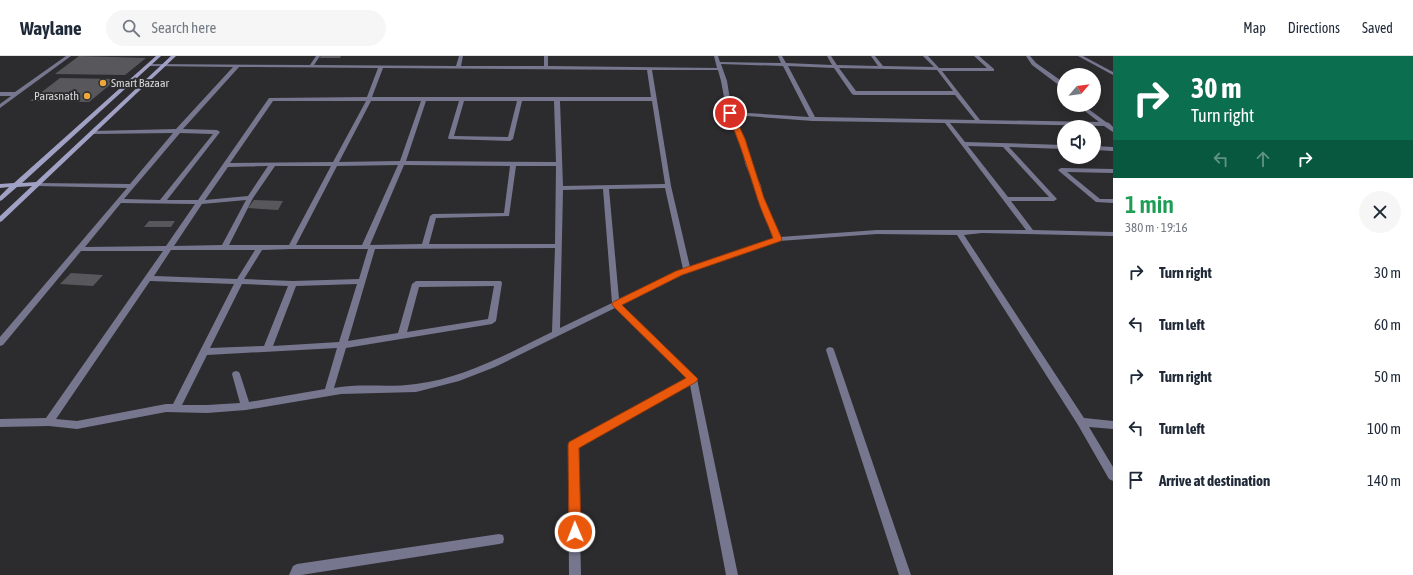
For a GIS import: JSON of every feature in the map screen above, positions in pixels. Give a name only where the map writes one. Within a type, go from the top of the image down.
[{"type":"street","points":[[0,106],[69,56]]},
{"type":"street","points":[[0,199],[159,56]]},
{"type":"street","points":[[0,220],[174,56]]},
{"type":"street","points":[[311,66],[318,56]]},
{"type":"street","points":[[458,67],[461,56]]},
{"type":"street","points":[[546,56],[546,68]]},
{"type":"street","points":[[780,56],[813,119]]},
{"type":"street","points":[[829,56],[854,93],[956,93]]},
{"type":"street","points":[[874,56],[882,68]]},
{"type":"street","points":[[925,56],[938,69],[978,122]]},
{"type":"street","points":[[150,65],[649,69],[718,63],[785,66],[992,70],[976,56]]},
{"type":"street","points":[[1028,56],[1034,64],[1057,80]]},
{"type":"street","points":[[1080,56],[1113,74]]},
{"type":"street","points":[[718,63],[729,102],[730,113],[742,139],[749,166],[758,186],[760,198],[778,239]]},
{"type":"street","points":[[0,343],[178,132],[237,66]]},
{"type":"street","points":[[290,247],[369,99],[381,67]]},
{"type":"street","points":[[649,69],[668,186],[687,270]]},
{"type":"street","points":[[0,94],[16,94]]},
{"type":"street","points":[[49,422],[271,99],[654,99]]},
{"type":"street","points":[[328,393],[362,281],[368,247],[402,163],[424,99]]},
{"type":"street","points":[[462,99],[451,138],[510,139],[520,99]]},
{"type":"street","points":[[556,334],[560,188],[557,99]]},
{"type":"street","points":[[100,110],[118,109]]},
{"type":"street","points":[[1090,112],[1113,130]]},
{"type":"street","points":[[730,113],[813,119],[1107,124]]},
{"type":"street","points":[[946,121],[1032,232]]},
{"type":"street","points":[[94,132],[217,132],[162,202]]},
{"type":"street","points":[[963,144],[1057,147]]},
{"type":"street","points":[[1004,145],[1054,199],[1006,199]]},
{"type":"street","points":[[1101,148],[1113,149]]},
{"type":"street","points":[[425,247],[433,216],[507,215],[513,163]]},
{"type":"street","points":[[226,164],[559,164]]},
{"type":"street","points":[[224,248],[250,198],[273,164]]},
{"type":"street","points":[[1113,171],[1061,170],[1098,202],[1113,201]]},
{"type":"street","points":[[0,186],[38,184],[132,186]]},
{"type":"street","points":[[560,188],[668,186]]},
{"type":"street","points":[[606,187],[616,304],[693,379],[732,575]]},
{"type":"street","points":[[119,201],[201,202],[250,198]]},
{"type":"street","points":[[0,423],[49,422],[77,425],[166,408],[207,409],[246,406],[274,400],[341,390],[416,388],[459,378],[518,354],[687,270],[778,239],[877,232],[959,233],[982,231],[1113,234]]},
{"type":"street","points":[[959,233],[1113,476]]},
{"type":"street","points":[[80,248],[168,249],[260,247],[558,246]]},
{"type":"street","points":[[176,408],[239,282],[260,247]]},
{"type":"street","points":[[148,278],[293,284],[362,281]]},
{"type":"street","points":[[204,352],[342,345],[492,321],[498,283],[416,284],[402,335]]},
{"type":"street","points":[[267,349],[293,284]]},
{"type":"street","points":[[830,350],[905,575]]},
{"type":"street","points":[[236,374],[246,406]]},
{"type":"street","points":[[575,575],[573,445],[693,379]]},
{"type":"street","points":[[1080,422],[1113,425]]},
{"type":"street","points":[[295,575],[297,570],[499,539]]},
{"type":"building","points":[[79,56],[146,58],[125,75],[55,74]]},
{"type":"building","points":[[321,56],[341,56],[340,58],[319,58]]},
{"type":"building","points":[[60,78],[117,79],[89,102],[30,101]]},
{"type":"building","points":[[254,200],[283,201],[278,210],[248,208]]},
{"type":"building","points":[[149,221],[175,221],[171,227],[144,227]]},
{"type":"building","points":[[71,273],[103,275],[93,286],[60,284]]},
{"type":"place","name":"Smart Bazaar","points":[[103,83]]},
{"type":"place","name":"Parasnath","points":[[87,96]]},
{"type":"route","points":[[575,532],[573,445],[693,379],[616,304],[679,273],[778,239],[768,219],[760,198],[758,186],[749,166],[747,152],[730,113]]}]
